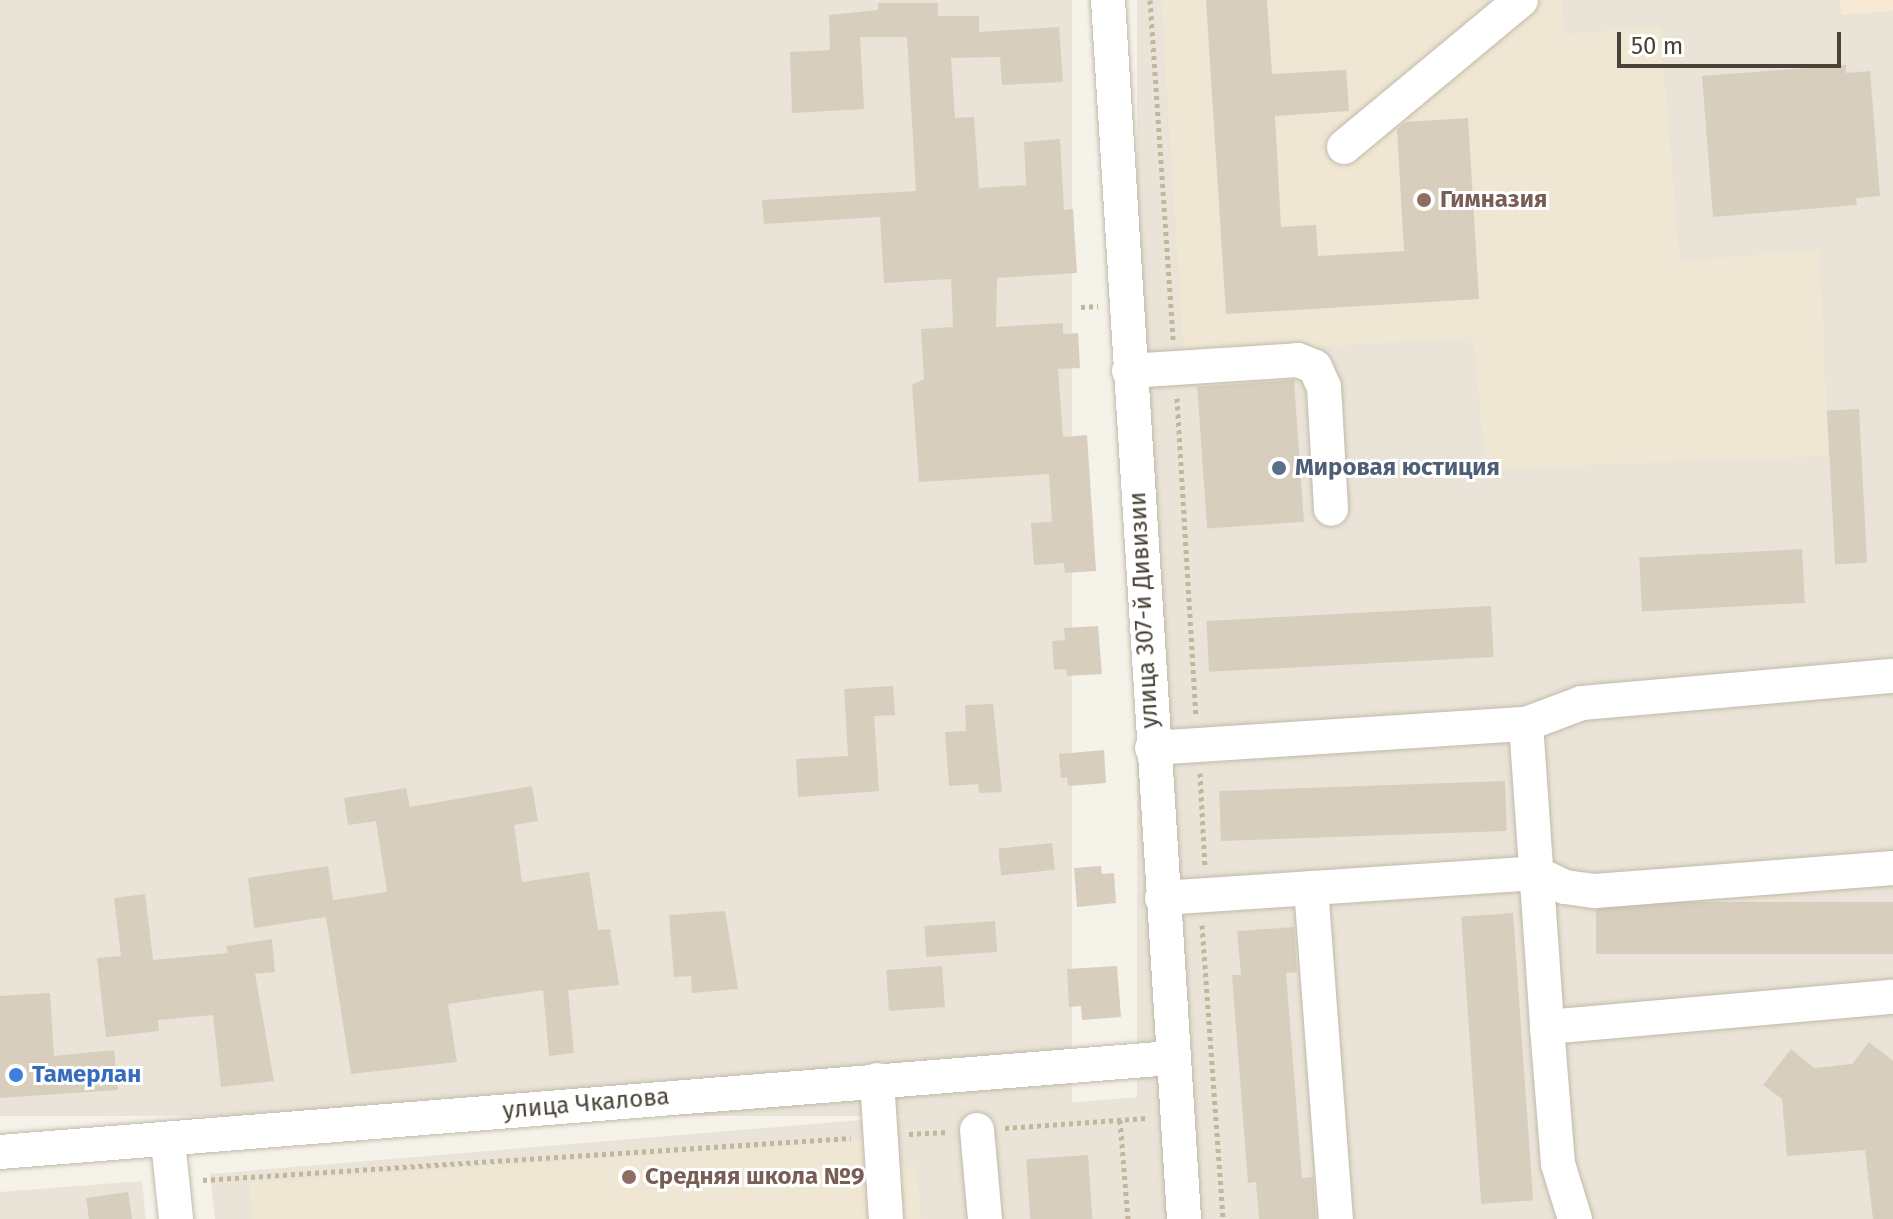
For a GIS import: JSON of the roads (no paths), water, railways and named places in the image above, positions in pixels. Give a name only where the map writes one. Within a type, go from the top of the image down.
[{"type":"street","name":"улица 307-й Дивизии","points":[[1108,0],[1152,748],[1184,1219]]},
{"type":"street","points":[[1344,147],[1521,0]]},
{"type":"street","points":[[1129,371],[1298,360],[1315,367],[1324,387],[1331,509]]},
{"type":"street","points":[[1152,748],[1526,724],[1582,703],[1891,676]]},
{"type":"street","points":[[1526,724],[1558,1164],[1575,1219]]},
{"type":"street","points":[[1162,898],[1536,873],[1565,887],[1595,891],[1893,868]]},
{"type":"street","points":[[1311,888],[1336,1219]]},
{"type":"street","points":[[1547,1027],[1893,997]]},
{"type":"street","name":"улица Чкалова","points":[[0,1152],[168,1141],[1172,1058]]},
{"type":"street","points":[[877,1080],[886,1219]]},
{"type":"street","points":[[977,1130],[985,1219]]},
{"type":"street","points":[[168,1141],[176,1219]]},
{"type":"place","name":"Гимназия","points":[[1424,200]]},
{"type":"place","name":"Мировая юстиция","points":[[1279,468]]},
{"type":"place","name":"Тамерлан","points":[[16,1075]]},
{"type":"place","name":"Средняя школа №9","points":[[629,1177]]}]
